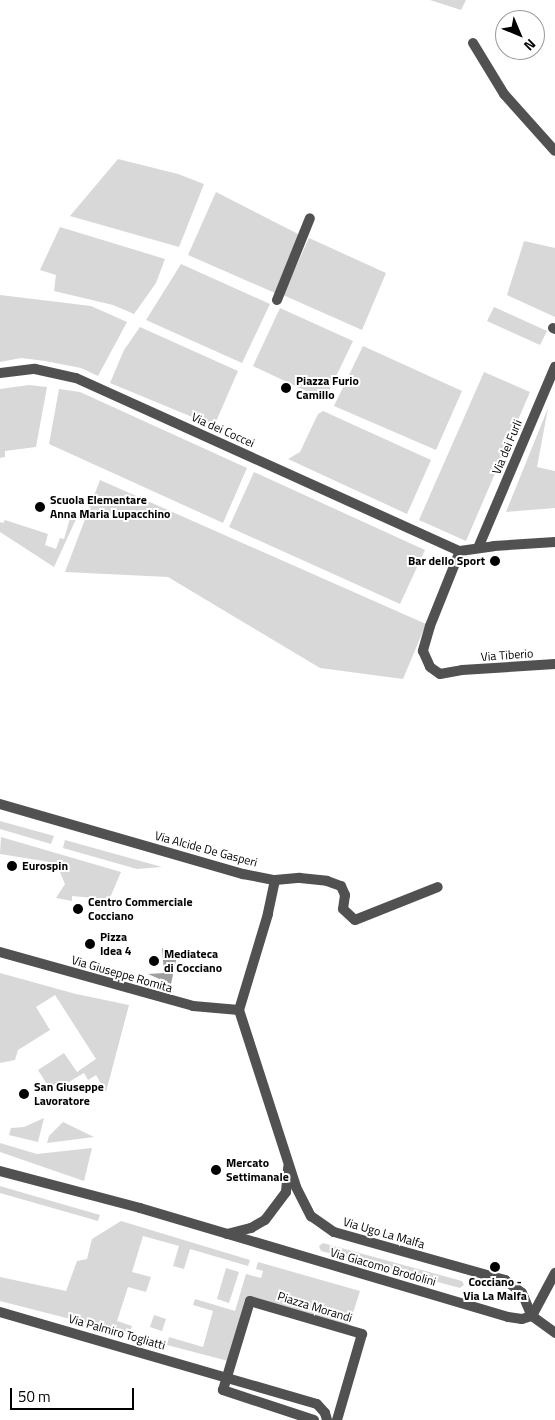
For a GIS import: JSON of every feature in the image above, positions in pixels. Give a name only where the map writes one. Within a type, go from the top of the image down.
[{"type":"street","points":[[473,43],[504,94],[555,151]]},
{"type":"street","points":[[277,300],[310,218]]},
{"type":"street","name":"Via dei Furli","points":[[478,548],[555,367]]},
{"type":"street","name":"Via dei Coccei","points":[[0,373],[36,369],[76,378],[460,552]]},
{"type":"street","points":[[460,552],[494,546],[555,542]]},
{"type":"street","name":"Via Tiberio","points":[[460,552],[430,626],[424,654],[430,667],[440,674],[462,670],[555,664]]},
{"type":"street","name":"Via Alcide De Gasperi","points":[[0,804],[243,874],[275,880],[300,878],[327,880],[342,886],[346,895],[343,909],[355,920],[438,887]]},
{"type":"street","points":[[239,1010],[268,914],[275,880]]},
{"type":"street","name":"Via Giuseppe Romita","points":[[0,952],[193,1006],[239,1010]]},
{"type":"street","name":"Via Ugo La Malfa","points":[[239,1010],[296,1187],[311,1216],[334,1232],[505,1280],[522,1294],[532,1316]]},
{"type":"street","points":[[226,1234],[251,1228],[265,1220],[286,1192],[288,1162]]},
{"type":"street","name":"Via Giacomo Brodolini","points":[[0,1171],[140,1208],[508,1317],[522,1319],[532,1316]]},
{"type":"street","points":[[555,1273],[532,1316],[555,1333]]},
{"type":"street","name":"Piazza Morandi","points":[[228,1377],[250,1301],[362,1334],[338,1420]]},
{"type":"street","name":"Via Palmiro Togliatti","points":[[0,1312],[228,1377]]},
{"type":"street","points":[[314,1420],[223,1390],[228,1377],[317,1404],[325,1413],[327,1420]]},
{"type":"shaded area","points":[[430,0],[466,0],[461,10]]},
{"type":"shaded area","points":[[118,159],[178,174],[204,184],[179,247],[70,216]]},
{"type":"shaded area","points":[[216,192],[300,235],[275,293],[188,255]]},
{"type":"shaded area","points":[[60,227],[165,259],[156,283],[134,314],[113,305],[54,291],[56,275],[40,270]]},
{"type":"shaded area","points":[[309,238],[386,273],[362,330],[283,295]]},
{"type":"shaded area","points":[[524,241],[555,248],[555,317],[507,295]]},
{"type":"shaded area","points":[[181,264],[270,304],[242,363],[146,320]]},
{"type":"shaded area","points":[[0,295],[91,306],[127,322],[98,376],[81,368],[45,361],[21,358],[0,362]]},
{"type":"shaded area","points":[[494,307],[547,331],[540,345],[487,321]]},
{"type":"shaded area","points":[[280,308],[353,341],[327,395],[323,399],[253,366]]},
{"type":"shaded area","points":[[140,327],[238,371],[214,426],[110,383],[124,350]]},
{"type":"shaded area","points":[[363,346],[462,391],[436,450],[334,406]]},
{"type":"shaded area","points":[[484,372],[530,392],[466,541],[419,520]]},
{"type":"shaded area","points":[[29,385],[47,387],[36,447],[5,451],[5,457],[0,458],[0,389]]},
{"type":"shaded area","points":[[59,389],[80,392],[247,468],[223,523],[49,444]]},
{"type":"shaded area","points":[[548,408],[537,467],[555,471],[555,508],[506,512]]},
{"type":"shaded area","points":[[323,411],[431,460],[407,514],[288,459],[300,452],[318,414]]},
{"type":"shaded area","points":[[254,472],[425,550],[400,604],[229,527]]},
{"type":"shaded area","points":[[100,480],[426,624],[403,679],[320,668],[168,577],[65,572]]},
{"type":"shaded area","points":[[71,515],[77,517],[54,567],[0,532],[0,522],[3,523],[5,520],[48,534],[45,545],[56,549],[60,538],[64,539]]},
{"type":"shaded area","points":[[0,821],[54,836],[51,844],[0,829]]},
{"type":"shaded area","points":[[1,837],[121,872],[106,907],[93,904],[93,898],[72,896],[72,901],[56,898],[65,884],[56,863],[0,854]]},
{"type":"shaded area","points":[[65,840],[162,867],[137,869],[63,848]]},
{"type":"shaded area","points":[[162,948],[178,951],[171,984],[148,974],[164,973]]},
{"type":"shaded area","points":[[0,973],[76,994],[129,1005],[106,1092],[96,1075],[88,1080],[84,1073],[67,1083],[48,1086],[38,1070],[64,1053],[77,1072],[96,1059],[55,995],[36,1007],[50,1030],[18,1050],[15,1060],[0,1063]]},
{"type":"shaded area","points":[[44,1118],[38,1142],[9,1135],[11,1128],[24,1127]]},
{"type":"shaded area","points":[[63,1122],[94,1137],[47,1143],[49,1136]]},
{"type":"shaded area","points":[[0,1143],[37,1154],[92,1148],[84,1181],[0,1152]]},
{"type":"shaded area","points":[[0,1186],[100,1215],[98,1221],[0,1193]]},
{"type":"shaded area","points":[[121,1221],[250,1260],[248,1266],[190,1249],[184,1269],[173,1266],[179,1246],[143,1236],[132,1272],[151,1277],[146,1292],[128,1287],[117,1321],[132,1326],[129,1334],[0,1301],[0,1277],[66,1291],[77,1261],[87,1259],[92,1239]]},
{"type":"shaded area","points":[[323,1243],[462,1281],[464,1285],[460,1288],[321,1251],[319,1246]]},
{"type":"shaded area","points":[[258,1262],[360,1291],[348,1329],[250,1301],[232,1362],[167,1345],[169,1337],[203,1347],[213,1311],[193,1305],[195,1299],[235,1311],[246,1274],[261,1278],[263,1271],[256,1269]]},
{"type":"shaded area","points":[[226,1268],[239,1272],[229,1303],[217,1299]]},
{"type":"shaded area","points":[[154,1315],[166,1319],[162,1331],[150,1327]]},
{"type":"place","name":"Piazza Furio Camillo","points":[[286,388]]},
{"type":"place","name":"Scuola Elementare Anna Maria Lupacchino","points":[[40,507]]},
{"type":"place","name":"Bar dello Sport","points":[[495,561]]},
{"type":"place","name":"Eurospin","points":[[12,866]]},
{"type":"place","name":"Centro Commerciale Cocciano","points":[[78,909]]},
{"type":"place","name":"Pizza Idea 4","points":[[90,944]]},
{"type":"place","name":"Mediateca di Cocciano","points":[[154,961]]},
{"type":"place","name":"San Giuseppe Lavoratore","points":[[24,1094]]},
{"type":"place","name":"Mercato Settimanale","points":[[216,1170]]},
{"type":"place","name":"Cocciano - Via La Malfa","points":[[495,1267]]}]
